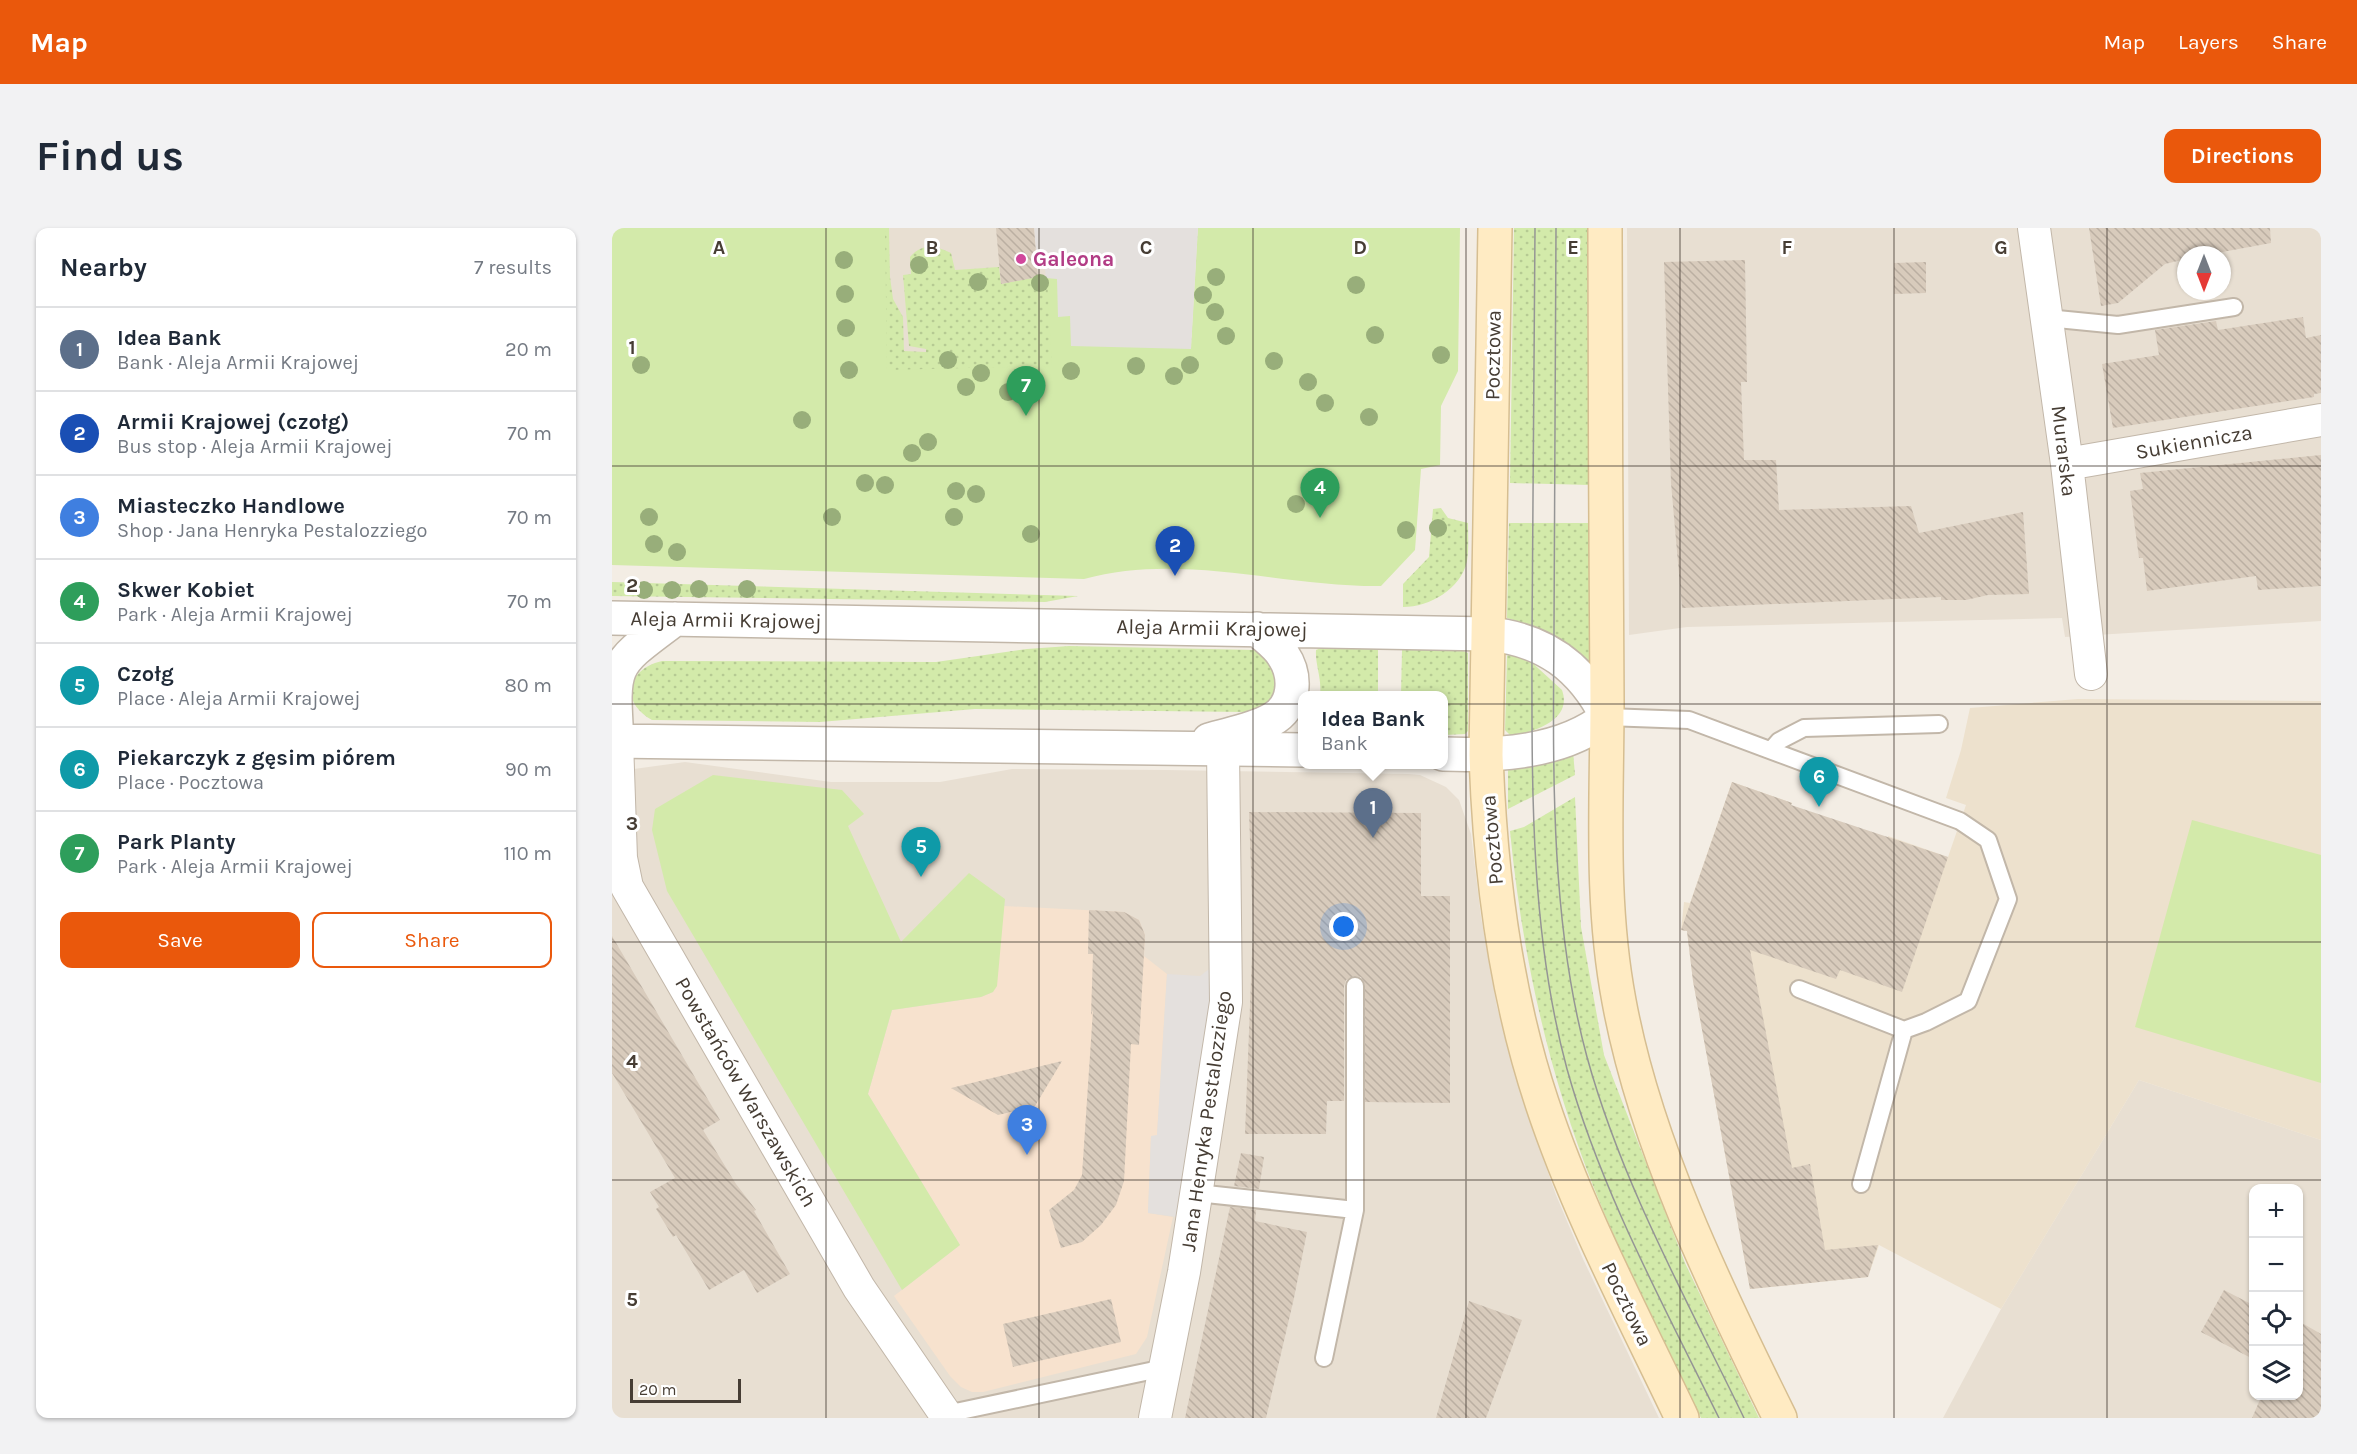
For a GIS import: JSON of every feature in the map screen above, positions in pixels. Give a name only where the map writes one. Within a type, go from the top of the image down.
[{"type":"main road","name":"Pocztowa","points":[[1495,228],[1486,755],[1488,814],[1503,939],[1522,1028],[1542,1102],[1592,1228],[1682,1418]]},
{"type":"main road","points":[[1605,228],[1607,717],[1604,786],[1606,901],[1619,1003],[1652,1123],[1700,1248],[1780,1418]]},
{"type":"street","name":"Murarska","points":[[2034,228],[2067,464],[2091,674]]},
{"type":"street","name":"Sukiennicza","points":[[2067,464],[2321,420]]},
{"type":"street","name":"Aleja Armii Krajowej","points":[[612,618],[1488,634],[1532,642],[1554,655],[1578,674],[1594,691],[1607,717]]},
{"type":"street","points":[[675,619],[636,647],[619,666],[614,688],[614,741],[1298,750]]},
{"type":"street","points":[[1185,749],[1272,720],[1289,701],[1293,686],[1288,664],[1282,653],[1257,629]]},
{"type":"street","points":[[1448,754],[1486,755],[1554,743],[1593,728],[1607,717]]},
{"type":"street","name":"Powstańców Warszawskich","points":[[614,741],[617,857],[631,895],[859,1288],[947,1416]]},
{"type":"street","name":"Jana Henryka Pestalozziego","points":[[1155,1418],[1197,1193],[1226,1002],[1223,749]]},
{"type":"lane","points":[[2047,318],[2118,325],[2234,307]]},
{"type":"lane","points":[[1607,717],[1689,720],[1772,749],[1960,821],[1988,840],[2008,899],[1968,1001],[1904,1030],[1799,989]]},
{"type":"lane","points":[[1772,749],[1779,741],[1804,728],[1939,724]]},
{"type":"lane","points":[[1324,1358],[1355,1210],[1355,986]]},
{"type":"lane","points":[[1861,1184],[1904,1030]]},
{"type":"lane","points":[[1197,1193],[1355,1210]]},
{"type":"lane","points":[[947,1416],[1164,1368]]},
{"type":"shaded area","points":[[885,228],[1034,228],[1036,251],[1043,250],[1047,278],[1053,366],[887,370]]},
{"type":"shaded area","points":[[1034,228],[1198,228],[1191,349],[1071,346],[1070,316],[1058,317],[1057,279],[1046,278],[1043,251],[1036,251]]},
{"type":"shaded area","points":[[1627,228],[2321,228],[2321,621],[2065,637],[2062,618],[1687,627],[1629,635]]},
{"type":"shaded area","points":[[2078,699],[2321,701],[2321,1140],[2139,1080],[2001,1309],[1879,1245],[1868,1277],[1750,1289],[1693,981],[1687,931],[1681,930],[1684,902],[1690,903],[1732,782],[1792,803],[1788,813],[1886,847],[1888,836],[1948,857],[1966,805],[1946,798],[1961,750],[1970,708]]},
{"type":"shaded area","points":[[685,762],[831,782],[940,782],[1012,769],[1166,770],[1408,774],[1420,775],[1446,787],[1459,800],[1471,834],[1481,917],[1497,1007],[1525,1107],[1556,1195],[1583,1259],[1659,1418],[612,1418],[612,772]]},
{"type":"shaded area","points":[[1004,906],[1124,912],[1139,920],[1145,935],[1144,956],[1167,974],[1157,1136],[1151,1136],[1148,1213],[1173,1217],[1147,1337],[1136,1354],[983,1392],[972,1392],[961,1387],[950,1376],[894,1296],[960,1245],[868,1094],[892,1010],[981,997],[993,992]]},
{"type":"shaded area","points":[[1213,966],[1226,966],[1192,1219],[1148,1213],[1151,1136],[1157,1135],[1167,974],[1200,976]]},
{"type":"shaded area","points":[[2139,1080],[2321,1140],[2321,1418],[1943,1418],[2001,1309]]},
{"type":"green space","points":[[612,228],[885,228],[887,370],[1052,366],[1047,278],[1057,278],[1059,317],[1070,315],[1191,349],[1198,228],[1460,228],[1458,371],[1441,406],[1440,465],[1421,469],[1415,550],[1381,586],[1307,582],[1195,570],[1158,569],[1121,572],[1084,579],[612,565]]},
{"type":"green space","points":[[873,228],[889,228],[890,277],[893,299],[903,317],[904,351],[926,352],[926,349],[909,346],[903,275],[911,274],[910,257],[924,247],[940,248],[951,253],[955,270],[999,267],[1001,284],[1030,278],[1057,278],[1191,349],[1198,228],[1236,360],[884,383]]},
{"type":"green space","points":[[1514,228],[1587,228],[1589,485],[1510,483]]},
{"type":"green space","points":[[1441,508],[1448,518],[1468,523],[1468,556],[1464,571],[1451,588],[1434,600],[1403,607],[1403,584],[1429,557],[1433,509]]},
{"type":"green space","points":[[1509,523],[1589,523],[1590,657],[1587,666],[1559,642],[1527,624],[1507,618]]},
{"type":"green space","points":[[612,582],[1078,596],[1045,602],[612,596]]},
{"type":"green space","points":[[1069,646],[1254,650],[1267,656],[1279,680],[1271,704],[1247,712],[975,709],[820,722],[652,720],[642,713],[631,696],[635,678],[641,671],[662,661],[936,662],[1027,649]]},
{"type":"green space","points":[[1321,648],[1378,649],[1378,691],[1320,691],[1316,650]]},
{"type":"green space","points":[[1402,650],[1461,650],[1468,653],[1468,731],[1465,734],[1448,735],[1448,691],[1401,691]]},
{"type":"green space","points":[[1510,653],[1527,658],[1562,690],[1564,700],[1557,717],[1549,723],[1540,728],[1511,736],[1505,730],[1507,656]]},
{"type":"green space","points":[[1573,751],[1575,775],[1508,809],[1508,766]]},
{"type":"green space","points":[[713,775],[842,790],[864,814],[848,826],[901,942],[969,873],[1005,899],[997,986],[993,992],[981,997],[892,1010],[868,1094],[960,1245],[902,1290],[667,891],[652,830],[655,809]]},
{"type":"green space","points":[[1575,797],[1581,927],[1604,1055],[1685,1263],[1759,1418],[1701,1418],[1606,1217],[1563,1101],[1539,1012],[1530,967],[1510,831],[1524,827]]},
{"type":"green space","points":[[2192,820],[2321,855],[2321,1083],[2135,1027]]},
{"type":"building","name":"Galeona","points":[[996,228],[1034,228],[1038,277],[1001,284]]},
{"type":"building","points":[[2089,228],[2270,228],[2271,243],[2231,250],[2231,246],[2177,246],[2177,261],[2165,264],[2118,303],[2101,306]]},
{"type":"building","points":[[1745,260],[1747,382],[1741,382],[1744,460],[1776,460],[1779,510],[1911,506],[1919,533],[2023,512],[2029,594],[1988,595],[1966,600],[1941,600],[1941,597],[1682,608],[1671,483],[1664,262]]},
{"type":"building","points":[[1926,262],[1926,293],[1894,294],[1894,263]]},
{"type":"building","points":[[2303,317],[2306,338],[2321,335],[2321,393],[2314,394],[2314,397],[2113,428],[2102,364],[2159,355],[2155,330],[2216,321],[2218,330]]},
{"type":"building","points":[[2321,455],[2321,586],[2258,590],[2256,576],[2147,591],[2143,558],[2139,558],[2130,491],[2143,489],[2140,473]]},
{"type":"building","points":[[1732,782],[1792,803],[1791,805],[1948,857],[1902,992],[1840,970],[1836,979],[1750,950],[1792,1168],[1810,1164],[1825,1250],[1878,1245],[1868,1277],[1750,1289],[1693,981],[1687,931],[1681,930]]},
{"type":"building","points":[[1249,812],[1421,813],[1421,896],[1450,896],[1450,1103],[1365,1102],[1365,986],[1361,977],[1354,976],[1346,980],[1344,986],[1344,1101],[1327,1101],[1326,1134],[1245,1134],[1253,928]]},
{"type":"building","points":[[1089,910],[1124,912],[1139,920],[1145,935],[1139,1045],[1131,1044],[1124,1181],[1116,1205],[1101,1225],[1082,1242],[1061,1248],[1049,1210],[1074,1190],[1082,1175],[1093,1010],[1091,1015],[1093,954],[1088,954]]},
{"type":"building","points":[[612,936],[720,1120],[703,1130],[736,1184],[756,1210],[754,1211],[790,1274],[757,1293],[744,1270],[709,1290],[676,1235],[673,1237],[656,1209],[659,1207],[650,1192],[675,1178],[612,1073]]},
{"type":"building","points":[[1062,1061],[1035,1106],[998,1115],[951,1088]]},
{"type":"building","points":[[1241,1153],[1264,1157],[1259,1189],[1234,1186]]},
{"type":"building","points":[[1230,1207],[1256,1210],[1255,1221],[1307,1232],[1294,1298],[1266,1418],[1185,1418]]},
{"type":"building","points":[[2224,1290],[2249,1303],[2249,1357],[2201,1332]]},
{"type":"building","points":[[1111,1299],[1121,1342],[1013,1367],[1003,1324]]},
{"type":"building","points":[[1469,1301],[1522,1320],[1486,1418],[1436,1418]]},
{"type":"building","points":[[2303,1324],[2321,1334],[2321,1418],[2252,1418],[2260,1400],[2303,1400]]},
{"type":"tram line","points":[[1535,228],[1532,743],[1535,853],[1545,962],[1567,1069],[1597,1159],[1655,1290],[1719,1418]]},
{"type":"tram line","points":[[1556,228],[1554,789],[1556,844],[1566,952],[1587,1057],[1618,1150],[1657,1241],[1744,1418]]},
{"type":"place","name":"Galeona","points":[[1021,259]]},
{"type":"place","name":"Park Planty","points":[[1026,416]]},
{"type":"place","name":"Skwer Kobiet","points":[[1320,518]]},
{"type":"place","name":"Armii Krajowej (czołg)","points":[[1175,576]]},
{"type":"place","name":"Piekarczyk z gęsim piórem","points":[[1819,807]]},
{"type":"place","name":"Idea Bank","points":[[1373,838]]},
{"type":"place","name":"Czołg","points":[[921,877]]},
{"type":"place","name":"Miasteczko Handlowe","points":[[1027,1155]]}]
